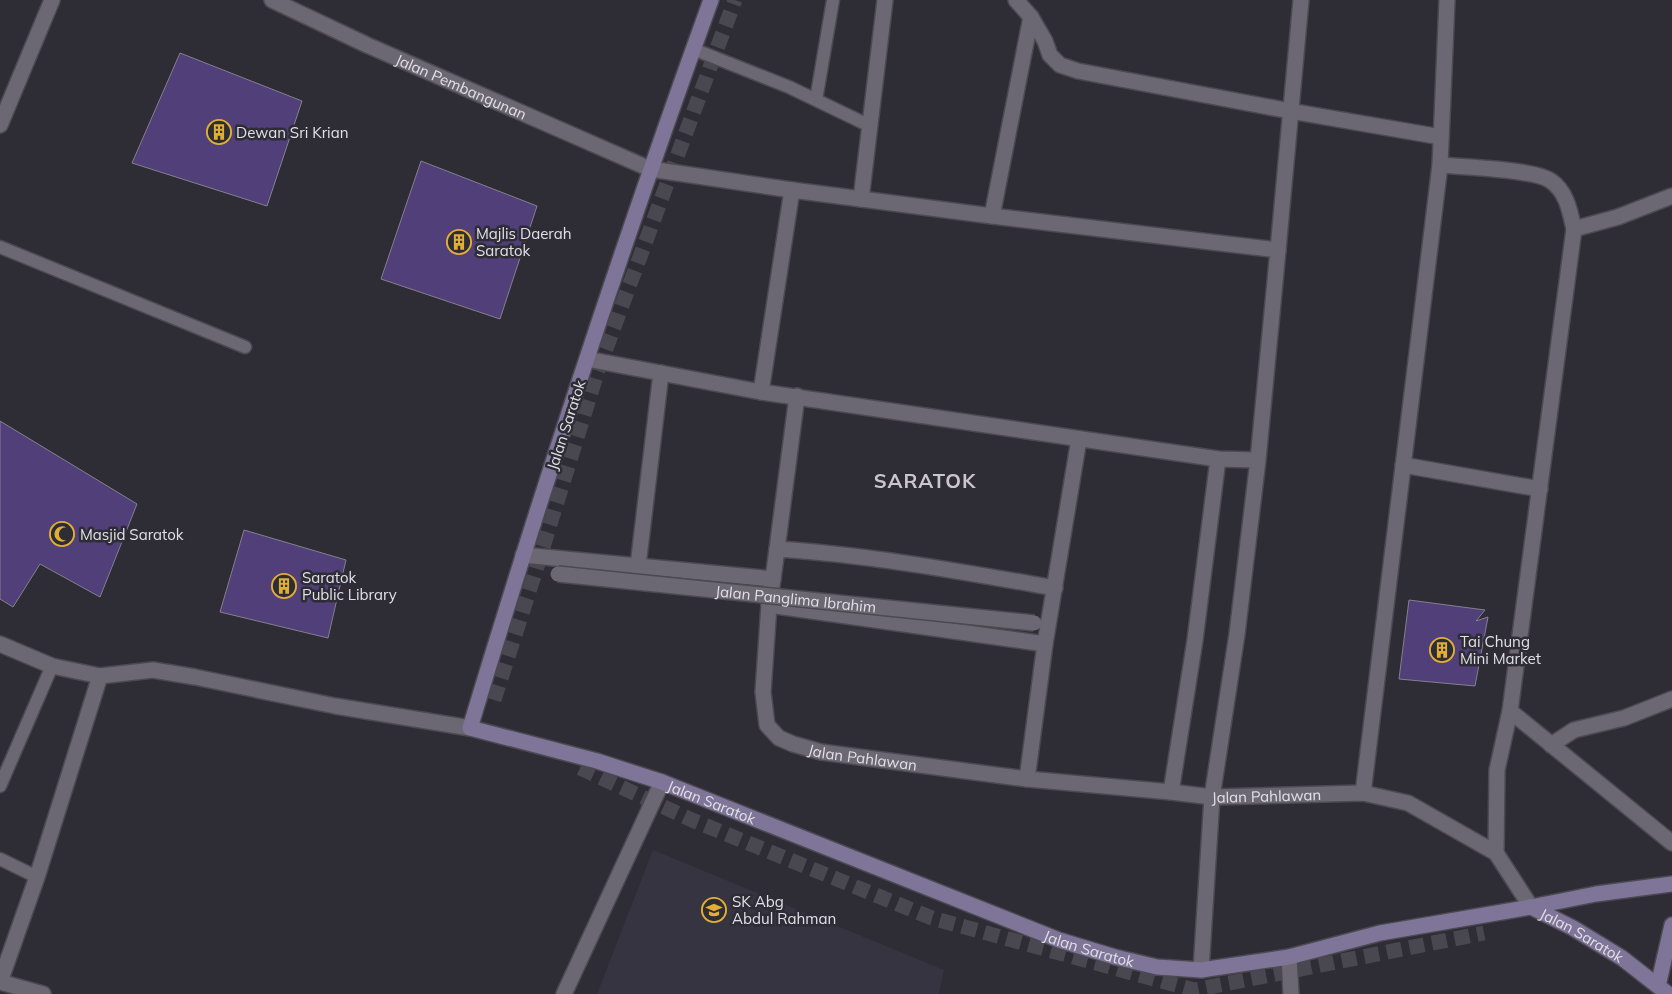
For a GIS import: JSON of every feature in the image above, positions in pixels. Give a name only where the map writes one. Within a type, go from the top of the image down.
[{"type":"main road","name":"Jalan Saratok","points":[[711,0],[650,169],[523,555],[470,728],[597,760],[662,782],[1059,940],[1114,957],[1156,967],[1201,970],[1289,957],[1380,933],[1532,907],[1573,928],[1622,958],[1663,990]]},
{"type":"main road","points":[[1532,907],[1596,894],[1672,884]]},
{"type":"main road","points":[[1663,990],[1672,925]]},
{"type":"street","points":[[0,125],[52,0]]},
{"type":"street","name":"Jalan Pembangunan","points":[[272,0],[367,45],[650,169],[992,216],[1278,250]]},
{"type":"street","points":[[861,199],[885,0]]},
{"type":"street","points":[[1016,0],[1031,17],[1045,41],[1050,55],[1060,65],[1078,71],[1441,137]]},
{"type":"street","points":[[1201,970],[1212,797],[1237,634],[1258,460],[1301,0]]},
{"type":"street","points":[[1364,793],[1440,165],[1448,0]]},
{"type":"street","points":[[992,216],[1031,17]]},
{"type":"street","points":[[1440,165],[1494,169],[1546,178],[1560,190],[1568,204],[1574,229],[1510,711],[1497,770],[1496,853],[1532,907]]},
{"type":"street","points":[[761,392],[792,190]]},
{"type":"street","points":[[1574,229],[1618,217],[1672,196]]},
{"type":"street","points":[[588,359],[761,392],[1218,459],[1258,460]]},
{"type":"street","points":[[638,566],[661,373]]},
{"type":"street","name":"Jalan Pahlawan","points":[[797,396],[769,605],[763,692],[767,725],[779,738],[821,752],[1027,779],[1212,797],[1364,793],[1408,802],[1496,853]]},
{"type":"street","points":[[1027,779],[1045,644],[1079,439]]},
{"type":"street","points":[[1171,792],[1195,640],[1218,459]]},
{"type":"street","points":[[1403,465],[1540,489]]},
{"type":"street","points":[[778,549],[808,551],[920,566],[1055,588]]},
{"type":"street","points":[[523,555],[773,579]]},
{"type":"street","name":"Jalan Panglima Ibrahim","points":[[558,574],[1034,623]]},
{"type":"street","points":[[769,605],[1045,644]]},
{"type":"street","points":[[0,644],[52,666],[100,676],[153,670],[335,706],[470,728]]},
{"type":"street","points":[[43,994],[0,982],[37,876],[100,676]]},
{"type":"street","points":[[1551,744],[1574,730],[1624,718],[1672,699]]},
{"type":"street","points":[[1510,711],[1672,843]]},
{"type":"street","points":[[564,994],[662,782]]},
{"type":"street","points":[[1289,957],[1291,994]]},
{"type":"lane","points":[[816,100],[833,0]]},
{"type":"lane","points":[[693,49],[789,87],[870,126]]},
{"type":"lane","points":[[0,247],[244,347]]},
{"type":"lane","points":[[0,786],[52,666]]},
{"type":"lane","points":[[0,859],[37,876]]},
{"type":"shaded area","name":"SK Abg Abdul Rahman","points":[[653,850],[944,970],[939,994],[597,994]]},
{"type":"building","name":"Dewan Sri Krian","points":[[180,53],[302,101],[267,206],[132,163]]},
{"type":"building","name":"Majlis Daerah Saratok","points":[[421,161],[537,206],[500,319],[381,279]]},
{"type":"building","name":"Masjid Saratok","points":[[0,421],[137,504],[100,597],[40,564],[13,607],[0,599]]},
{"type":"building","name":"Saratok Public Library","points":[[244,530],[346,560],[328,638],[220,612]]},
{"type":"building","name":"Tai Chung Mini Market","points":[[1409,600],[1485,610],[1476,621],[1488,617],[1475,686],[1399,679]]},
{"type":"tunnel","points":[[494,700],[597,373],[735,0]]},
{"type":"tunnel","points":[[580,768],[692,820],[932,918],[1194,990],[1484,933]]},
{"type":"place","name":"Dewan Sri Krian","points":[[219,132]]},
{"type":"place","name":"Majlis Daerah Saratok","points":[[459,242]]},
{"type":"place","name":"Masjid Saratok","points":[[62,534]]},
{"type":"place","name":"Saratok Public Library","points":[[284,586]]},
{"type":"place","name":"Tai Chung Mini Market","points":[[1442,650]]},
{"type":"place","name":"SK Abg Abdul Rahman","points":[[714,910]]},
{"type":"district","name":"SARATOK","points":[[925,480]]}]
